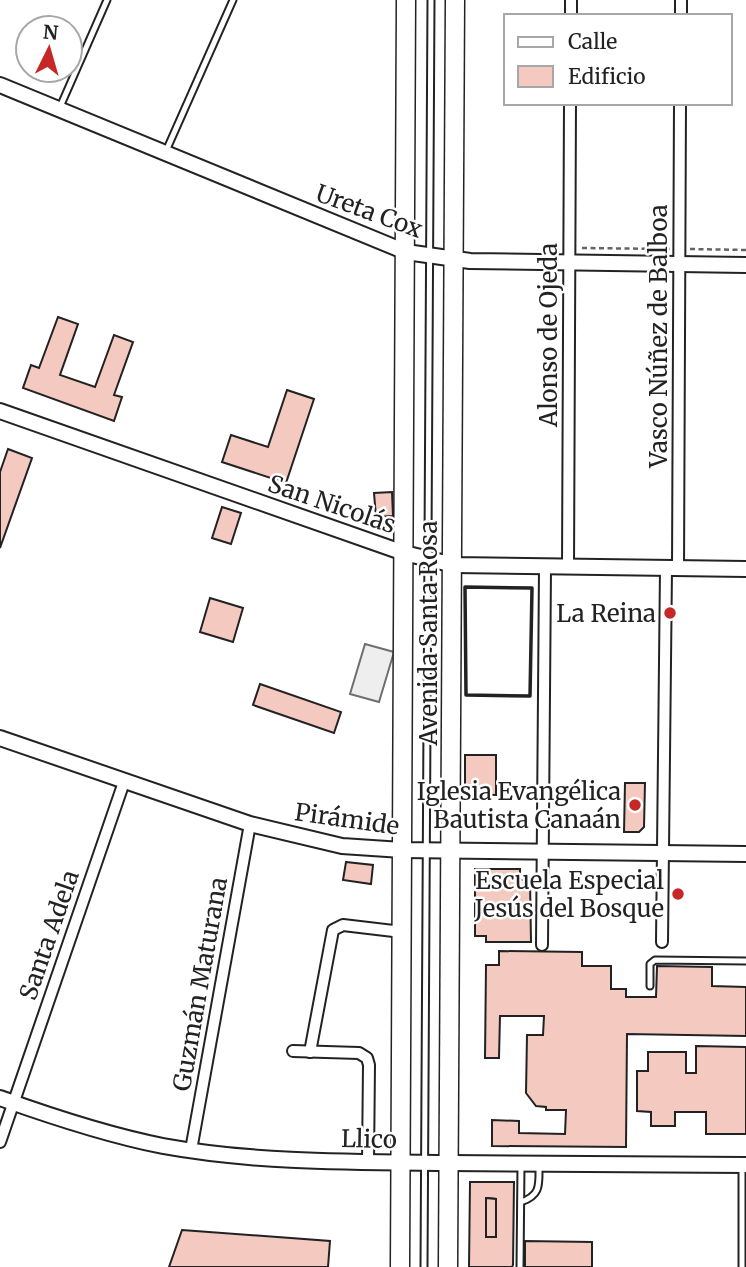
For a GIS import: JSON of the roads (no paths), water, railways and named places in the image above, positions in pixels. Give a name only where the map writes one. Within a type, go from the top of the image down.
[{"type":"main road","name":"Avenida Santa Rosa","points":[[400,1267],[406,0]]},
{"type":"main road","name":"Avenida Santa Rosa","points":[[448,1267],[454,565],[455,0]]},
{"type":"street","name":"Ureta Cox","points":[[0,85],[406,252],[455,260],[569,256],[680,264],[746,265]]},
{"type":"street","name":"Alonso de Ojeda","points":[[568,568],[570,105]]},
{"type":"street","name":"Vasco Núñez de Balboa","points":[[662,943],[680,264],[681,105]]},
{"type":"street","name":"San Nicolás","points":[[0,411],[429,560],[454,565],[545,568],[746,569]]},
{"type":"street","points":[[542,945],[545,568]]},
{"type":"street","name":"Pirámide","points":[[0,738],[250,824],[342,846],[426,851],[746,854]]},
{"type":"street","name":"Santa Adela","points":[[0,1142],[7,1100],[124,782]]},
{"type":"street","name":"Guzmán Maturana","points":[[191,1150],[250,824]]},
{"type":"street","points":[[310,1052],[333,930],[343,925],[402,932]]},
{"type":"street","points":[[293,1051],[359,1053],[367,1058],[368,1162]]},
{"type":"street","name":"Llico","points":[[7,1100],[101,1131],[191,1150],[279,1158],[400,1163],[744,1165]]},
{"type":"lane","points":[[59,110],[107,0]]},
{"type":"lane","points":[[165,154],[233,0]]},
{"type":"lane","points":[[424,1267],[431,0]]},
{"type":"lane","points":[[650,986],[650,964],[655,960],[746,961]]},
{"type":"lane","points":[[520,1267],[521,1164]]},
{"type":"lane","points":[[521,1202],[532,1198],[537,1191],[539,1164]]},
{"type":"lane","points":[[742,1267],[744,1165]]},
{"type":"place","name":"La Reina","points":[[670,613]]},
{"type":"place","name":"Iglesia Evangélica Bautista Canaán","points":[[635,805]]},
{"type":"place","name":"Escuela Especial Jesús del Bosque","points":[[678,894]]}]
